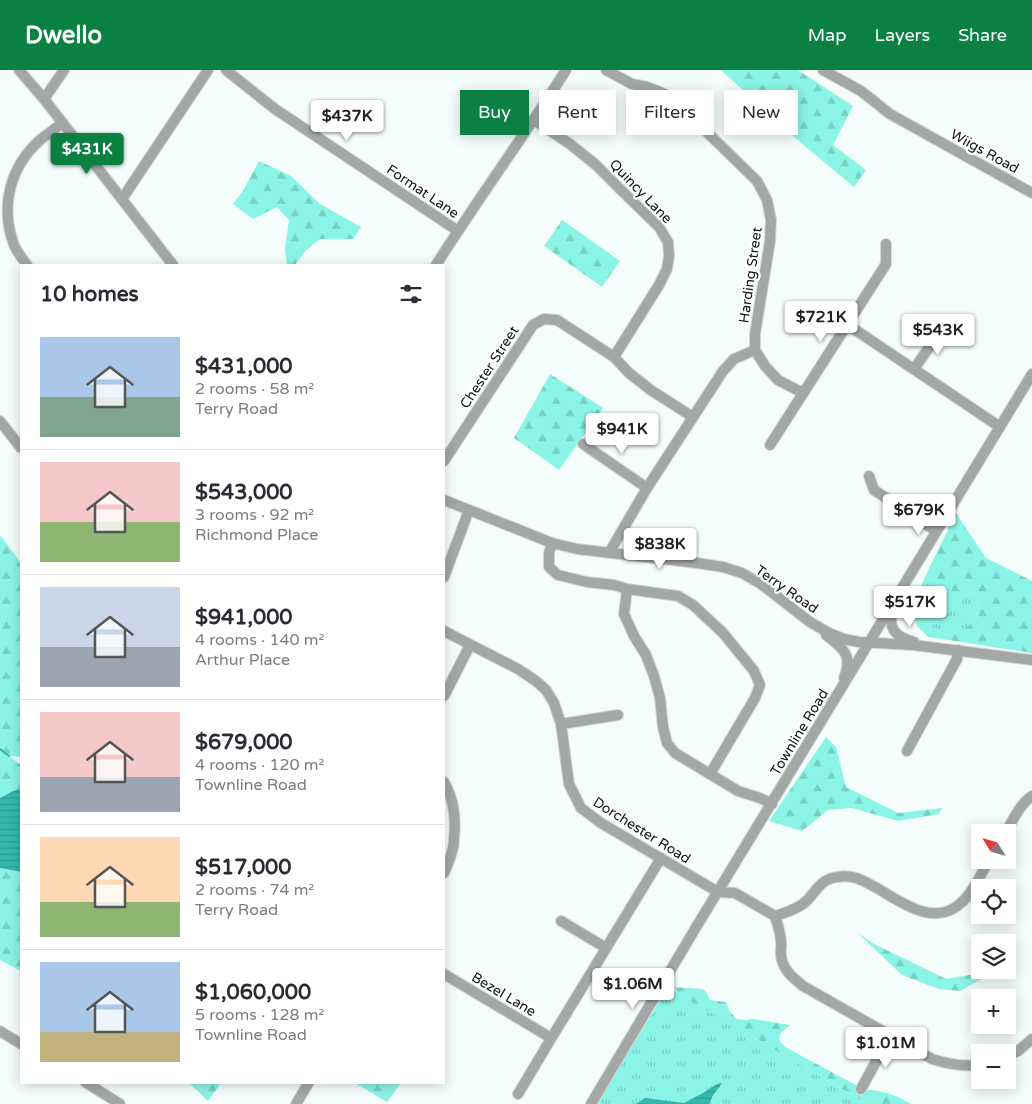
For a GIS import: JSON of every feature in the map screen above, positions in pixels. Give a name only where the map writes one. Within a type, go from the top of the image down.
[{"type":"street","points":[[19,70],[172,264]]},
{"type":"street","points":[[44,100],[64,70]]},
{"type":"street","points":[[122,199],[208,70]]},
{"type":"street","name":"Format Lane","points":[[226,70],[275,109],[458,231]]},
{"type":"street","points":[[437,264],[566,70]]},
{"type":"street","name":"Harding Street","points":[[606,70],[632,84],[665,94],[678,104],[757,181],[767,200],[771,220],[770,241],[756,327],[756,350]]},
{"type":"street","name":"Wiigs Road","points":[[823,70],[861,91],[890,114],[1032,193]]},
{"type":"street","name":"Quincy Lane","points":[[534,120],[596,164],[660,227],[668,242],[670,256],[660,285],[614,357]]},
{"type":"street","points":[[25,264],[13,243],[7,220],[8,194],[18,165],[39,140],[62,123]]},
{"type":"street","points":[[770,445],[886,264],[886,244]]},
{"type":"street","name":"Chester Street","points":[[445,459],[533,325],[544,319],[557,320],[614,357],[629,373],[652,391],[693,417]]},
{"type":"street","points":[[848,325],[1000,427]]},
{"type":"street","points":[[914,369],[942,329]]},
{"type":"street","points":[[609,553],[647,488],[723,371],[734,359],[756,350],[765,366],[778,380],[803,393]]},
{"type":"street","name":"Townline Road","points":[[591,1104],[1032,374]]},
{"type":"street","points":[[0,421],[20,447]]},
{"type":"street","points":[[583,444],[647,488]]},
{"type":"street","points":[[869,476],[874,490],[936,531]]},
{"type":"street","name":"Terry Road","points":[[445,500],[552,543],[577,549],[723,567],[742,573],[761,584],[810,622],[844,639],[869,643],[958,650],[1032,660]]},
{"type":"street","points":[[445,574],[468,510]]},
{"type":"street","points":[[552,543],[549,553],[549,567],[558,575],[586,582],[678,596],[693,605],[723,634],[754,671],[760,685],[755,698],[710,774]]},
{"type":"street","points":[[627,589],[624,614],[634,636],[646,655],[654,676],[660,698],[667,743],[675,753],[738,792],[760,798],[772,804]]},
{"type":"street","points":[[895,600],[890,618],[895,632],[906,640],[935,648]]},
{"type":"street","points":[[810,622],[842,647],[848,660],[848,669],[831,706]]},
{"type":"street","name":"Dorchester Road","points":[[445,632],[518,669],[546,690],[562,724],[570,784],[581,808],[601,823],[718,892],[735,893],[775,916]]},
{"type":"street","points":[[445,694],[470,645]]},
{"type":"street","points":[[906,751],[957,659],[958,650]]},
{"type":"street","points":[[562,724],[618,715]]},
{"type":"street","points":[[445,784],[454,810],[454,841],[445,870]]},
{"type":"street","points":[[1011,824],[1021,807],[1032,796]]},
{"type":"street","points":[[518,1094],[661,858]]},
{"type":"street","points":[[971,1066],[948,1064],[932,1059],[824,999],[792,978],[782,961],[782,942],[775,916],[793,910],[804,903],[824,881],[836,877],[849,876],[860,879],[923,912],[943,913],[954,909],[963,901],[983,869]]},
{"type":"street","points":[[561,921],[606,948]]},
{"type":"street","name":"Bezel Lane","points":[[445,975],[551,1038]]},
{"type":"street","points":[[0,1031],[20,1043]]},
{"type":"street","points":[[861,1089],[890,1036]]},
{"type":"street","points":[[1016,1052],[1032,1039]]},
{"type":"street","points":[[88,1084],[120,1104]]},
{"type":"street","points":[[296,1104],[308,1084]]},
{"type":"green space","points":[[721,70],[798,70],[853,106],[833,145],[866,170],[854,187],[792,135],[798,135],[798,90],[743,90]]},
{"type":"green space","points":[[259,161],[291,176],[320,204],[361,227],[353,239],[320,239],[306,250],[296,264],[287,264],[285,249],[289,220],[277,207],[253,219],[233,204],[243,191]]},
{"type":"green space","points":[[562,220],[620,261],[602,287],[544,246]]},
{"type":"green space","points":[[550,374],[603,408],[559,470],[514,438]]},
{"type":"green space","points":[[956,513],[986,558],[1032,581],[1032,653],[929,637],[917,626],[912,608]],"holes":[[[965,591],[975,594],[978,603],[976,619],[962,631],[945,635],[923,622],[922,611],[931,599]]]},
{"type":"green space","points":[[0,535],[20,563],[20,757],[9,756],[20,764],[20,789],[0,798]]},
{"type":"green space","points":[[959,591],[975,594],[978,603],[976,619],[962,631],[945,635],[923,622],[922,612],[931,599]]},
{"type":"green space","points":[[826,737],[836,747],[846,787],[898,813],[942,808],[939,814],[898,821],[852,808],[828,810],[802,831],[769,821]]},
{"type":"green space","points":[[0,868],[20,872],[20,970],[0,960]]},
{"type":"green space","points":[[857,932],[874,944],[946,979],[971,975],[971,979],[982,979],[960,991],[939,989],[902,975]]},
{"type":"green space","points":[[668,987],[868,1104],[597,1104]]},
{"type":"green space","points":[[674,987],[702,989],[710,1000],[726,1002],[730,1012],[737,1019],[753,1019],[790,1025],[780,1034],[779,1040],[785,1047],[865,1090],[889,1094],[911,1104],[868,1104],[679,994]]},
{"type":"green space","points":[[190,1084],[220,1084],[208,1101]]},
{"type":"green space","points":[[357,1084],[400,1084],[387,1102]]},
{"type":"shaded area","points":[[20,789],[20,872],[0,868],[0,798]]},
{"type":"shaded area","points":[[722,1083],[713,1095],[710,1104],[636,1104],[645,1098],[684,1103]]},
{"type":"waterway","points":[[0,749],[9,756]]}]
